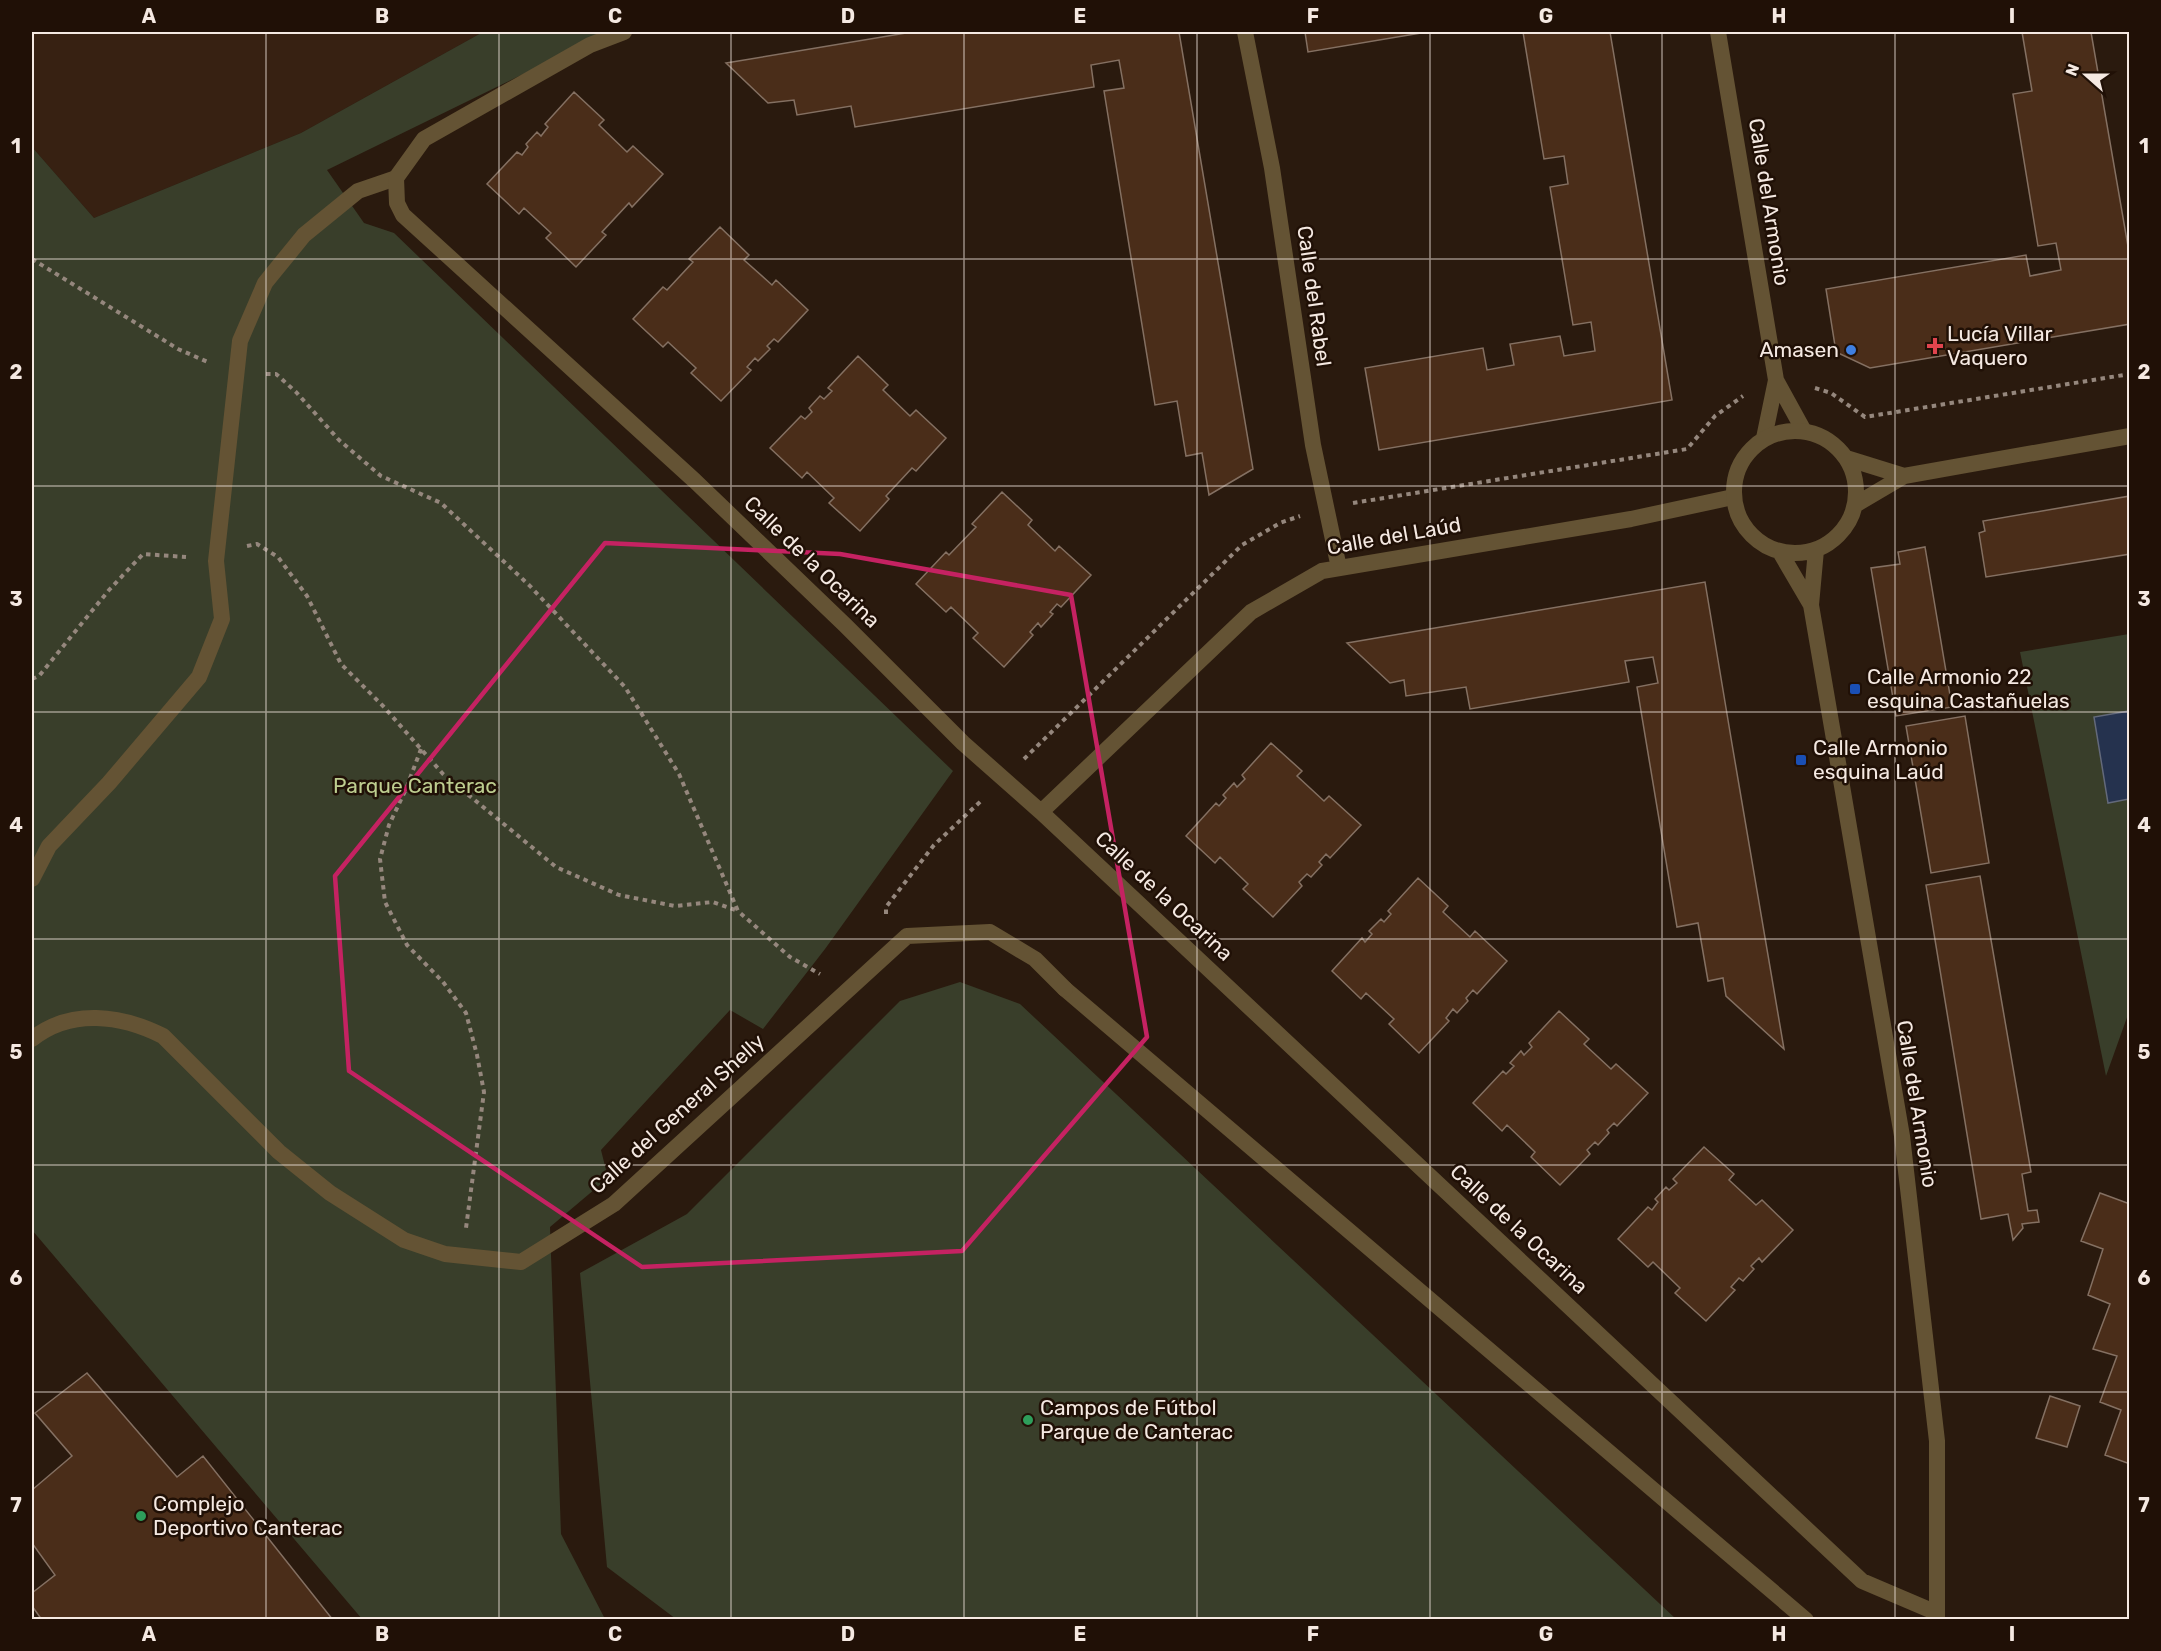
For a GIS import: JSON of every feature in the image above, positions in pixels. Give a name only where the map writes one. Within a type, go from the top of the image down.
[{"type":"street","points":[[32,879],[49,846],[109,783],[199,677],[222,619],[216,561],[240,341],[265,283],[303,235],[358,191],[396,178],[424,140],[590,45],[624,32]]},
{"type":"street","name":"Calle del Rabel","points":[[1245,32],[1272,168],[1313,445],[1339,568]]},
{"type":"street","name":"Calle del Armonio","points":[[1718,32],[1776,380],[1804,431]]},
{"type":"street","name":"Calle de la Ocarina","points":[[396,178],[397,203],[403,215],[695,482],[845,625],[963,743],[1041,812],[1862,1581],[1937,1616]]},
{"type":"street","name":"Calle del Armonio","points":[[1764,438],[1776,380]]},
{"type":"street","points":[[1784,431],[1804,431],[1824,437],[1846,458],[1855,482],[1855,505],[1840,534],[1831,542],[1816,550],[1798,553],[1780,552],[1762,544],[1740,522],[1733,497],[1734,478],[1747,452],[1764,438],[1784,431]]},
{"type":"street","points":[[1855,505],[1904,476],[2130,435]]},
{"type":"street","points":[[1846,458],[1904,476]]},
{"type":"street","name":"Calle del Laúd","points":[[1041,812],[1251,612],[1322,571],[1632,519],[1733,497]]},
{"type":"street","name":"Calle del Armonio","points":[[1816,550],[1811,605],[1902,1136],[1936,1441],[1937,1616]]},
{"type":"street","name":"Calle del Armonio","points":[[1780,552],[1811,605]]},
{"type":"street","name":"Calle del General Shelly","points":[[32,1039],[74,1018],[112,1018],[141,1025],[163,1036],[279,1152],[330,1193],[404,1240],[445,1254],[521,1262],[614,1204],[907,936],[990,932],[1035,959],[1065,989],[1806,1620]]},
{"type":"path","points":[[32,259],[178,349],[236,374],[276,374],[296,392],[339,440],[381,476],[441,503],[529,585],[625,687],[679,774],[738,911]]},
{"type":"path","points":[[32,679],[39,676],[109,590],[143,554],[216,561],[238,549],[257,544],[279,557],[307,596],[341,664],[384,706],[443,774],[556,867],[619,895],[675,906],[713,902],[738,911],[790,957],[819,974],[855,983]]},
{"type":"path","points":[[421,748],[406,789],[389,825],[381,859],[385,902],[407,945],[443,982],[466,1013],[484,1092],[461,1256]]},
{"type":"highlighted area","points":[[605,543],[840,554],[1071,595],[1147,1037],[962,1251],[642,1267],[349,1071],[335,876]]},
{"type":"shaded area","points":[[32,32],[483,32],[301,133],[94,218],[32,147]]},
{"type":"green space","name":"Parque Canterac","points":[[483,32],[609,32],[327,170],[364,223],[394,233],[953,771],[825,949],[763,1029],[730,1010],[601,1150],[608,1178],[550,1227],[561,1534],[605,1619],[362,1619],[32,1230],[32,147],[94,218],[301,133]]},
{"type":"green space","points":[[2129,634],[2130,1009],[2106,1076],[2020,652]]},
{"type":"green space","name":"Campos de Fútbol Parque de Canterac","points":[[960,982],[1020,1004],[1676,1619],[676,1619],[607,1567],[580,1273],[687,1214],[900,1001]]},
{"type":"water","points":[[2129,711],[2129,799],[2108,803],[2094,717]]},
{"type":"building","points":[[912,32],[1179,32],[1253,469],[1209,495],[1202,453],[1186,456],[1177,401],[1155,405],[1104,91],[1124,88],[1119,60],[1091,65],[1094,87],[855,127],[851,106],[797,115],[794,100],[768,103],[726,63]]},
{"type":"building","points":[[1305,32],[1427,32],[1308,52]]},
{"type":"building","points":[[1523,32],[1610,32],[1672,400],[1379,450],[1365,368],[1483,348],[1487,370],[1514,365],[1510,344],[1560,336],[1564,356],[1595,351],[1591,322],[1573,325],[1550,187],[1568,184],[1564,156],[1544,159]]},
{"type":"building","points":[[2022,32],[2091,32],[2130,258],[2130,324],[1870,368],[1836,352],[1826,289],[2026,255],[2030,276],[2061,270],[2056,243],[2038,246],[2013,94],[2032,91]]},
{"type":"building","points":[[574,92],[604,120],[599,125],[627,152],[633,146],[663,174],[632,207],[629,203],[602,232],[606,235],[576,267],[546,238],[551,233],[524,208],[519,214],[487,184],[517,152],[522,155],[528,147],[526,144],[537,132],[541,136],[548,127],[545,124]]},
{"type":"building","points":[[720,227],[749,255],[744,260],[772,285],[776,280],[808,310],[778,342],[774,339],[767,346],[770,349],[758,361],[755,358],[747,367],[751,370],[721,401],[691,373],[696,368],[668,342],[663,347],[633,319],[663,287],[667,290],[693,262],[689,259]]},
{"type":"building","points":[[858,356],[888,385],[883,390],[910,416],[916,410],[946,438],[916,471],[912,468],[886,496],[889,499],[860,531],[829,503],[834,498],[807,472],[802,478],[770,448],[801,416],[805,419],[812,412],[809,408],[820,396],[824,399],[832,391],[828,388]]},
{"type":"building","points":[[1002,492],[1032,520],[1028,525],[1055,551],[1059,546],[1091,575],[1061,607],[1057,604],[1050,612],[1053,614],[1041,627],[1038,623],[1030,632],[1033,635],[1004,667],[973,638],[978,633],[951,607],[946,612],[916,584],[946,552],[949,555],[976,527],[972,524]]},
{"type":"building","points":[[2130,496],[2130,554],[1986,577],[1979,533],[1985,531],[1983,521]]},
{"type":"building","points":[[1925,547],[1952,707],[1896,716],[1871,568],[1900,564],[1898,552]]},
{"type":"building","points":[[1705,582],[1784,1049],[1726,996],[1723,978],[1708,981],[1698,923],[1677,927],[1637,687],[1658,683],[1653,657],[1625,661],[1629,682],[1470,709],[1466,687],[1406,696],[1404,680],[1390,683],[1347,643]]},
{"type":"building","points":[[1965,716],[1989,863],[1931,873],[1906,726]]},
{"type":"building","points":[[1271,743],[1302,771],[1297,776],[1324,801],[1329,796],[1361,825],[1330,858],[1326,854],[1319,862],[1322,865],[1311,877],[1307,874],[1299,882],[1302,886],[1273,917],[1243,889],[1248,884],[1220,857],[1215,863],[1186,836],[1216,803],[1219,806],[1226,798],[1223,795],[1234,783],[1237,787],[1245,779],[1242,775]]},
{"type":"building","points":[[1980,876],[2031,1172],[2022,1174],[2028,1211],[2037,1210],[2039,1222],[2022,1224],[2023,1228],[2013,1240],[2008,1214],[1981,1219],[1926,885]]},
{"type":"building","points":[[1418,878],[1448,906],[1443,912],[1470,937],[1475,931],[1507,961],[1477,994],[1473,990],[1466,998],[1468,1001],[1457,1013],[1453,1009],[1446,1018],[1449,1021],[1419,1053],[1389,1024],[1394,1019],[1366,993],[1361,999],[1332,971],[1362,938],[1365,942],[1372,934],[1369,931],[1381,919],[1384,922],[1391,914],[1388,911]]},
{"type":"building","points":[[1559,1011],[1589,1039],[1584,1044],[1611,1069],[1616,1064],[1648,1093],[1617,1126],[1614,1123],[1607,1130],[1609,1133],[1598,1145],[1595,1142],[1587,1150],[1590,1154],[1560,1185],[1531,1157],[1535,1152],[1507,1125],[1502,1131],[1473,1103],[1503,1071],[1506,1074],[1514,1066],[1510,1063],[1521,1051],[1524,1055],[1532,1047],[1529,1043]]},
{"type":"building","points":[[1704,1147],[1734,1174],[1729,1180],[1756,1205],[1762,1200],[1793,1230],[1762,1262],[1759,1258],[1751,1266],[1754,1269],[1743,1281],[1739,1278],[1731,1287],[1735,1290],[1706,1321],[1675,1293],[1680,1288],[1653,1262],[1648,1267],[1618,1239],[1648,1207],[1652,1210],[1658,1202],[1655,1199],[1666,1187],[1669,1190],[1677,1183],[1673,1179]]},
{"type":"building","points":[[2100,1193],[2130,1204],[2130,1464],[2105,1455],[2121,1410],[2100,1402],[2117,1356],[2093,1349],[2110,1304],[2088,1295],[2103,1249],[2081,1241]]},
{"type":"building","name":"Complejo Deportivo Canterac","points":[[87,1373],[177,1477],[203,1456],[333,1620],[42,1620],[32,1606],[32,1593],[55,1575],[32,1543],[32,1490],[72,1456],[35,1413]]},
{"type":"building","points":[[2050,1396],[2080,1406],[2067,1447],[2036,1438]]},
{"type":"place","name":"Lucía Villar Vaquero","points":[[1935,346]]},
{"type":"place","name":"Amasen","points":[[1851,350]]},
{"type":"place","name":"Calle Armonio 22 esquina Castañuelas","points":[[1855,689]]},
{"type":"place","name":"Calle Armonio esquina Laúd","points":[[1801,760]]},
{"type":"place","name":"Campos de Fútbol Parque de Canterac","points":[[1028,1420]]},
{"type":"place","name":"Complejo Deportivo Canterac","points":[[141,1516]]}]
